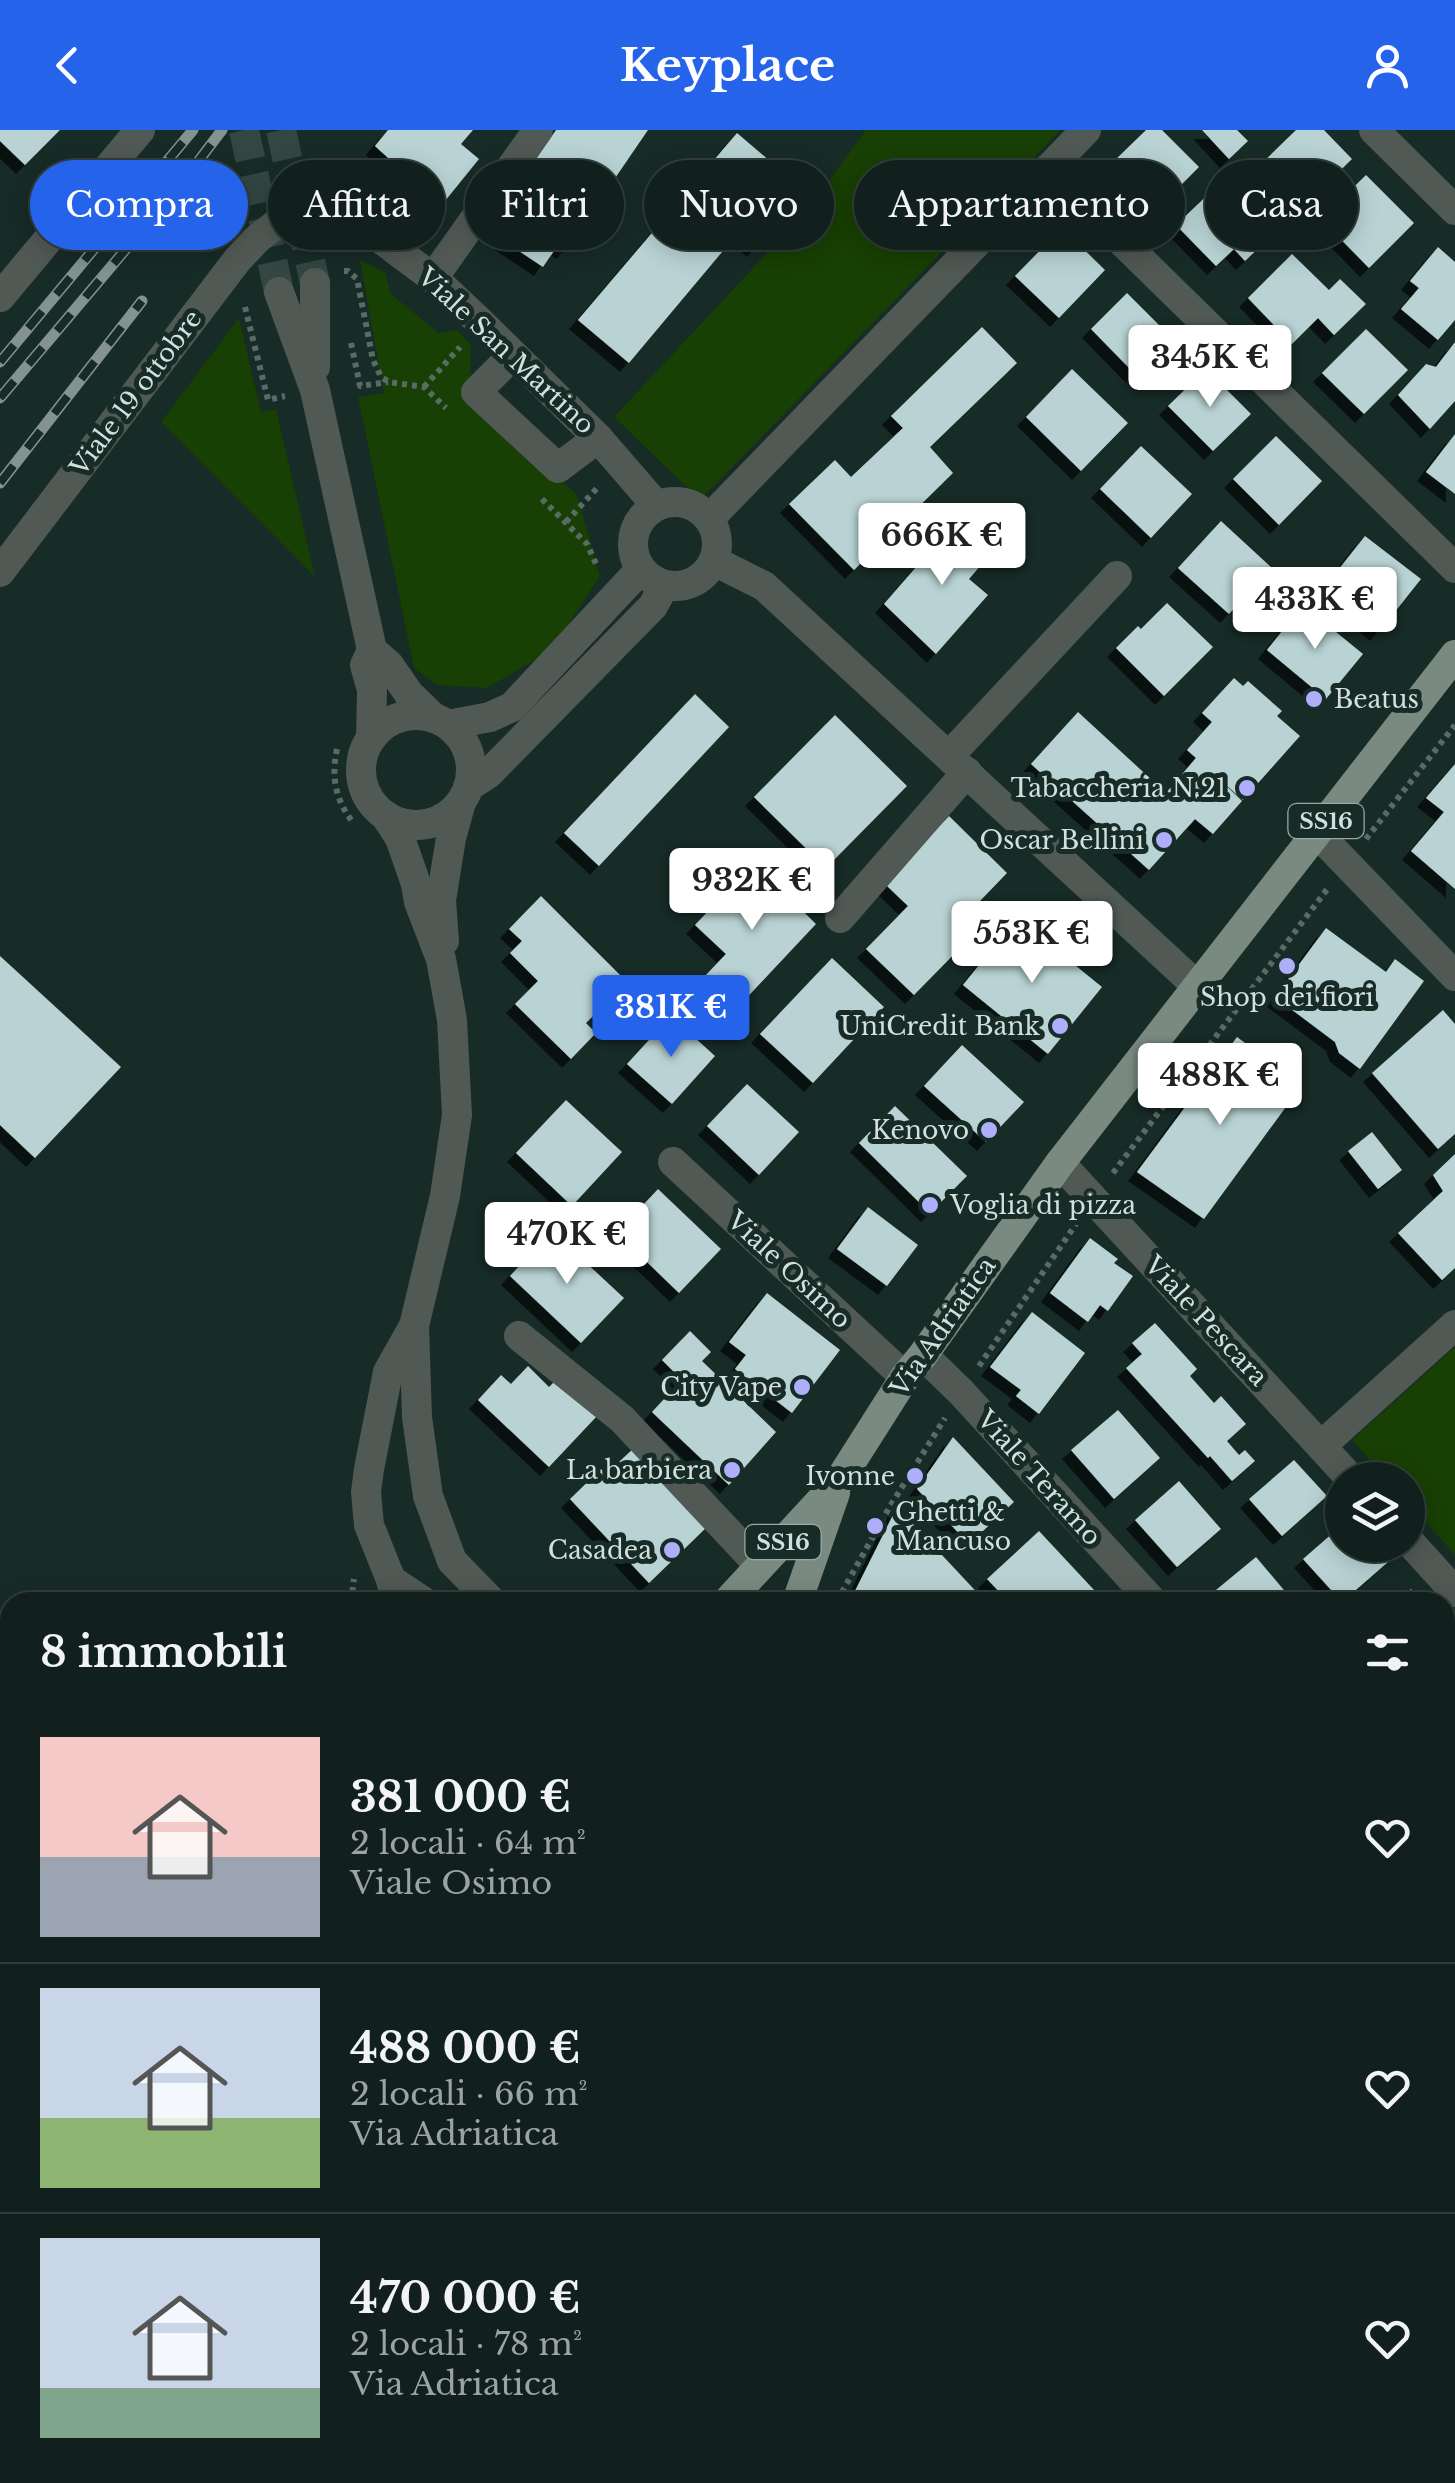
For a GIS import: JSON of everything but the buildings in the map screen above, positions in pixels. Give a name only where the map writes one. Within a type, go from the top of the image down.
[{"type":"main road","name":"Via Adriatica","points":[[736,1592],[839,1481],[914,1366],[1060,1163],[1455,655]]},
{"type":"main road","name":"Via Adriatica","points":[[800,1592],[839,1481]]},
{"type":"street","points":[[0,296],[140,130]]},
{"type":"street","points":[[432,278],[538,130]]},
{"type":"street","points":[[1056,160],[1086,130]]},
{"type":"street","points":[[1374,130],[1455,210]]},
{"type":"street","name":"Viale 19 ottobre","points":[[0,572],[238,259],[268,230]]},
{"type":"street","name":"Viale San Martino","points":[[396,250],[481,323],[598,438],[656,506]]},
{"type":"street","points":[[709,519],[969,250]]},
{"type":"street","points":[[1131,250],[1455,568]]},
{"type":"street","points":[[315,390],[326,277]]},
{"type":"street","points":[[279,292],[315,390],[372,650],[366,665],[372,690],[371,738]]},
{"type":"street","points":[[512,355],[476,392],[558,468],[598,438]]},
{"type":"street","points":[[670,501],[685,502],[709,519],[716,532],[714,561],[693,583],[679,587],[652,578],[634,556],[636,526],[656,506],[670,501]]},
{"type":"street","points":[[714,561],[764,586],[1198,986]]},
{"type":"street","points":[[840,918],[958,764],[1117,576]]},
{"type":"street","points":[[652,578],[653,606],[464,794],[449,814],[434,822],[400,822],[372,804],[361,772],[371,738],[383,726],[416,715],[440,721],[490,718],[512,708],[652,578]]},
{"type":"street","points":[[372,650],[389,665],[408,694],[460,737],[468,753],[471,770],[451,838],[441,900],[445,937],[441,959]]},
{"type":"street","points":[[385,815],[400,838],[441,959],[452,1020],[457,1115],[445,1196],[414,1326],[417,1417],[428,1496],[452,1561],[482,1592]]},
{"type":"street","points":[[1317,833],[1455,976]]},
{"type":"street","name":"Viale Osimo","points":[[673,1162],[914,1366]]},
{"type":"street","name":"Viale Pescara","points":[[1060,1163],[1336,1462]]},
{"type":"street","points":[[1321,1446],[1455,1325]]},
{"type":"street","points":[[394,1591],[368,1525],[366,1492],[388,1372],[414,1326]]},
{"type":"street","points":[[519,1336],[622,1419],[760,1566]]},
{"type":"street","name":"Viale Teramo","points":[[914,1366],[961,1392],[1144,1592]]},
{"type":"street","points":[[1425,1559],[1455,1592]]},
{"type":"path","points":[[326,277],[348,271],[357,279],[373,360],[381,377],[390,382]]},
{"type":"path","points":[[243,301],[268,400]]},
{"type":"path","points":[[424,387],[481,323]]},
{"type":"path","points":[[360,386],[390,382],[424,387],[453,414]]},
{"type":"path","points":[[538,495],[566,522],[620,463]]},
{"type":"path","points":[[842,1592],[888,1508],[961,1392],[1094,1199],[1455,725]]},
{"type":"green space","points":[[866,130],[1061,130],[1032,160],[854,160],[854,250],[944,250],[700,500],[614,417],[770,250],[834,250],[834,174]]},
{"type":"green space","points":[[360,260],[385,272],[391,294],[439,333],[457,330],[471,345],[470,395],[577,495],[600,576],[551,651],[487,688],[437,685],[414,668],[358,397],[384,393]]},
{"type":"green space","points":[[239,318],[261,412],[276,409],[315,577],[161,422]]},
{"type":"green space","points":[[1455,1347],[1455,1555],[1425,1521],[1425,1462],[1372,1462],[1352,1440]]},
{"type":"tunnel","points":[[244,130],[279,292]]},
{"type":"tunnel","points":[[281,130],[315,283]]},
{"type":"railway","points":[[0,362],[193,130]]},
{"type":"railway","points":[[0,398],[222,130]]},
{"type":"railway","points":[[0,483],[142,301]]},
{"type":"place","name":"Beatus","points":[[1314,699]]},
{"type":"place","name":"Tabaccheria N.21","points":[[1247,788]]},
{"type":"place","name":"Oscar Bellini","points":[[1164,840]]},
{"type":"place","name":"Shop dei fiori","points":[[1287,966]]},
{"type":"place","name":"UniCredit Bank","points":[[1060,1026]]},
{"type":"place","name":"Kenovo","points":[[989,1130]]},
{"type":"place","name":"Voglia di pizza","points":[[930,1205]]},
{"type":"place","name":"City Vape","points":[[802,1387]]},
{"type":"place","name":"La barbiera","points":[[732,1470]]},
{"type":"place","name":"Ivonne","points":[[915,1476]]},
{"type":"place","name":"Ghetti & Mancuso","points":[[875,1526]]},
{"type":"place","name":"Casadea","points":[[672,1550]]}]
